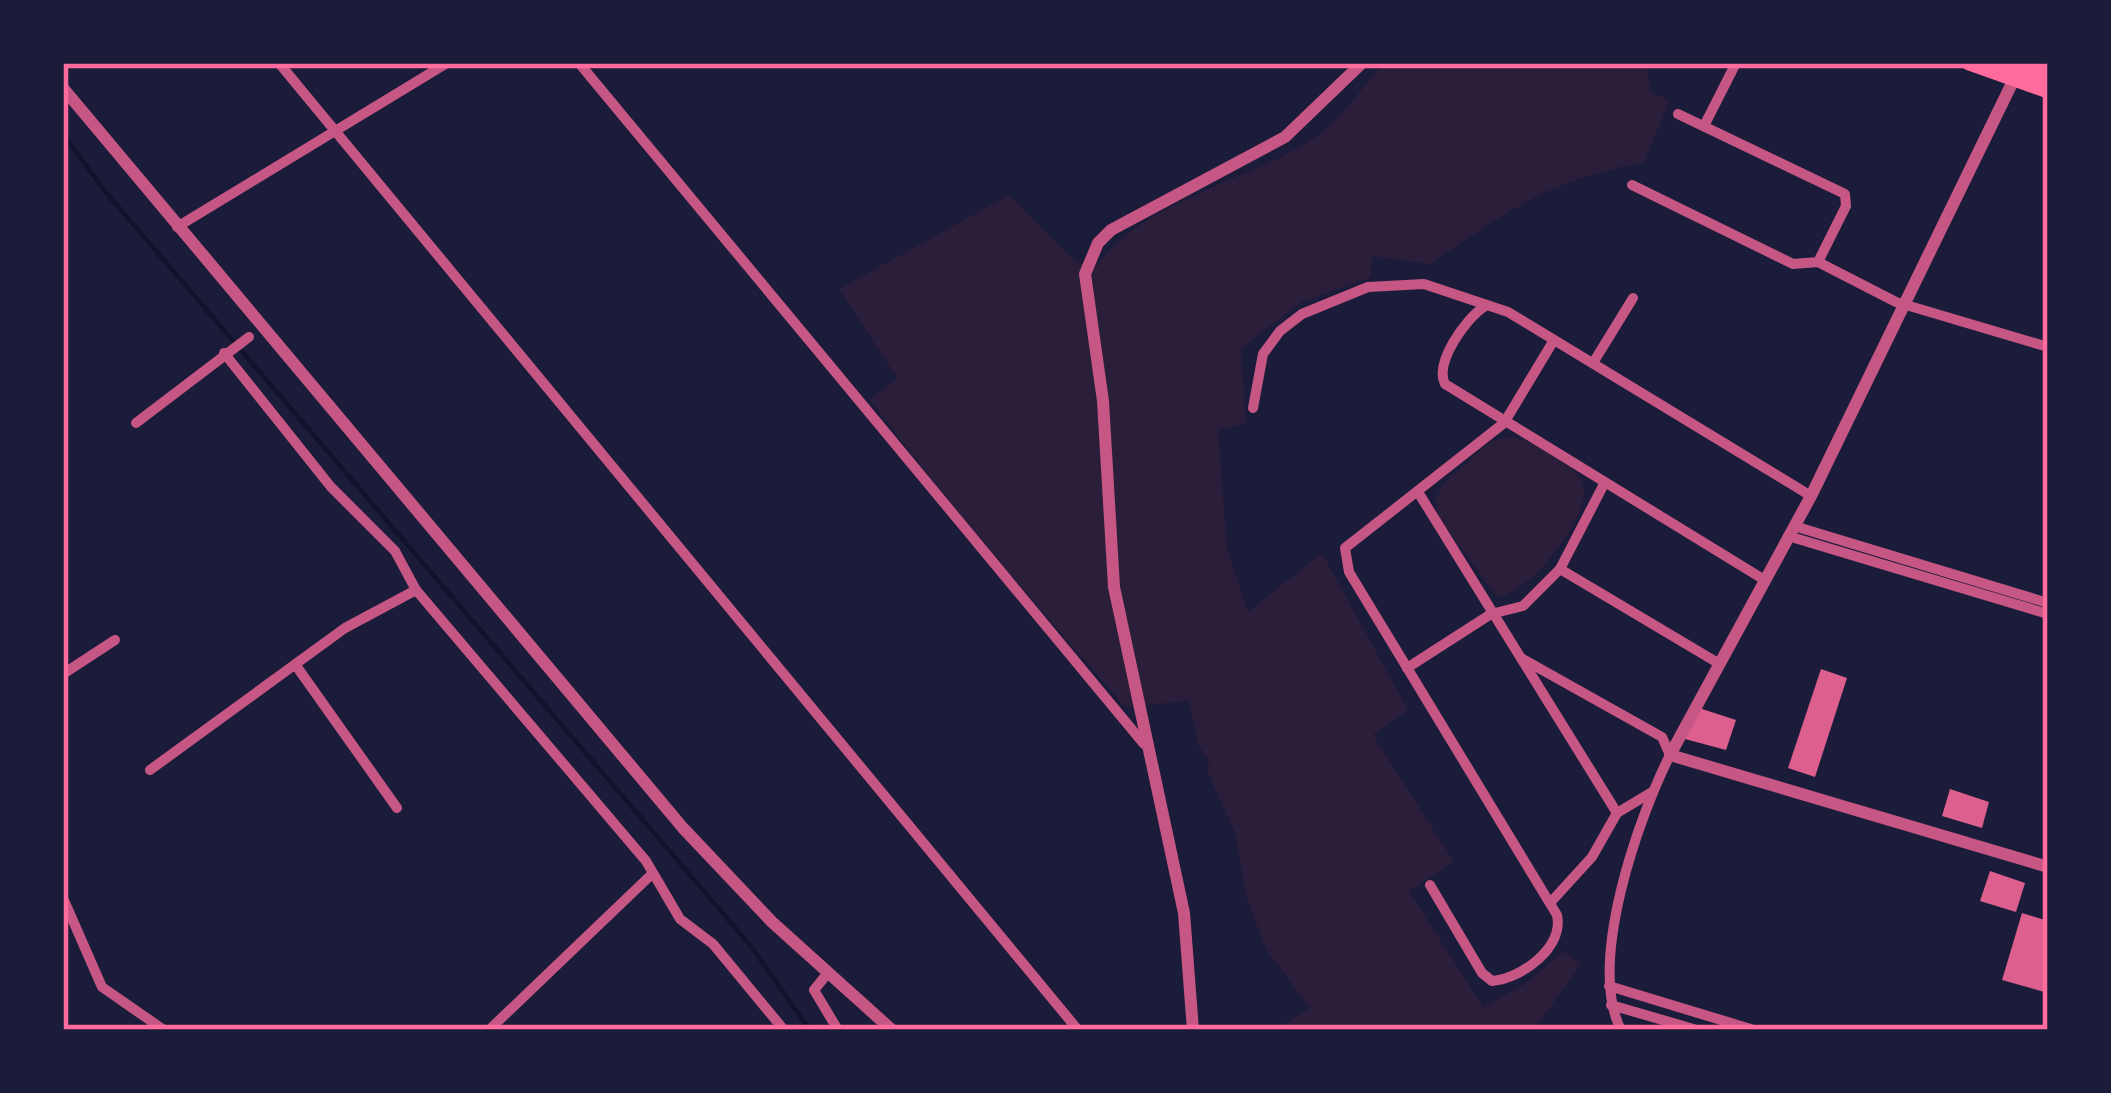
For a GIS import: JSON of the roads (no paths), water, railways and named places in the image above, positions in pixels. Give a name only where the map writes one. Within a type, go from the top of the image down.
[{"type":"main road","points":[[1969,63],[2044,82]]},
{"type":"main road","points":[[2010,63],[2044,82]]},
{"type":"street","points":[[279,63],[1078,1030]]},
{"type":"street","points":[[177,227],[446,63]]},
{"type":"street","points":[[579,63],[1144,743]]},
{"type":"street","points":[[1179,1030],[1193,1026],[1184,913],[1114,587],[1103,401],[1086,294],[1090,257],[1098,243],[1125,220],[1285,137],[1362,63]]},
{"type":"street","points":[[1704,126],[1736,63]]},
{"type":"street","points":[[1621,1030],[1611,1005],[1610,986],[1631,857],[1652,793],[1811,496],[2023,63]]},
{"type":"street","points":[[63,88],[683,828],[826,974],[892,1030]]},
{"type":"street","points":[[1678,114],[1845,194],[1846,206],[1818,262]]},
{"type":"street","points":[[1632,185],[1793,264],[1818,262],[1907,306],[2048,347]]},
{"type":"street","points":[[1253,407],[1264,354],[1280,331],[1331,301],[1368,287],[1406,283],[1438,287],[1484,308],[1508,312],[1811,496]]},
{"type":"street","points":[[1593,363],[1633,298]]},
{"type":"street","points":[[1484,308],[1473,315],[1440,375],[1453,391],[1763,579]]},
{"type":"street","points":[[136,423],[249,337]]},
{"type":"street","points":[[1430,885],[1482,973],[1492,981],[1504,979],[1550,949],[1558,936],[1550,903],[1349,572],[1345,548],[1504,423],[1554,340]]},
{"type":"street","points":[[228,351],[331,488],[395,551],[416,590],[481,660],[652,874],[680,919],[713,944],[784,1030]]},
{"type":"street","points":[[1407,668],[1491,614],[1523,606],[1560,569],[1604,484]]},
{"type":"street","points":[[1418,492],[1617,813]]},
{"type":"street","points":[[1791,531],[2048,614]]},
{"type":"street","points":[[1560,569],[1718,663]]},
{"type":"street","points":[[1930,573],[2048,603]]},
{"type":"street","points":[[150,770],[353,623],[416,590]]},
{"type":"street","points":[[63,674],[116,640]]},
{"type":"street","points":[[1522,658],[1662,737],[1670,755],[2048,868]]},
{"type":"street","points":[[297,667],[397,808]]},
{"type":"street","points":[[1550,903],[1592,856],[1617,813],[1652,793]]},
{"type":"street","points":[[489,1030],[652,874]]},
{"type":"street","points":[[63,898],[102,987],[164,1030]]},
{"type":"street","points":[[826,974],[814,990],[838,1030]]},
{"type":"street","points":[[1610,986],[1754,1030]]},
{"type":"street","points":[[1611,1005],[1697,1030]]},
{"type":"waterway","points":[[63,134],[103,189],[750,945],[810,1030]]}]
